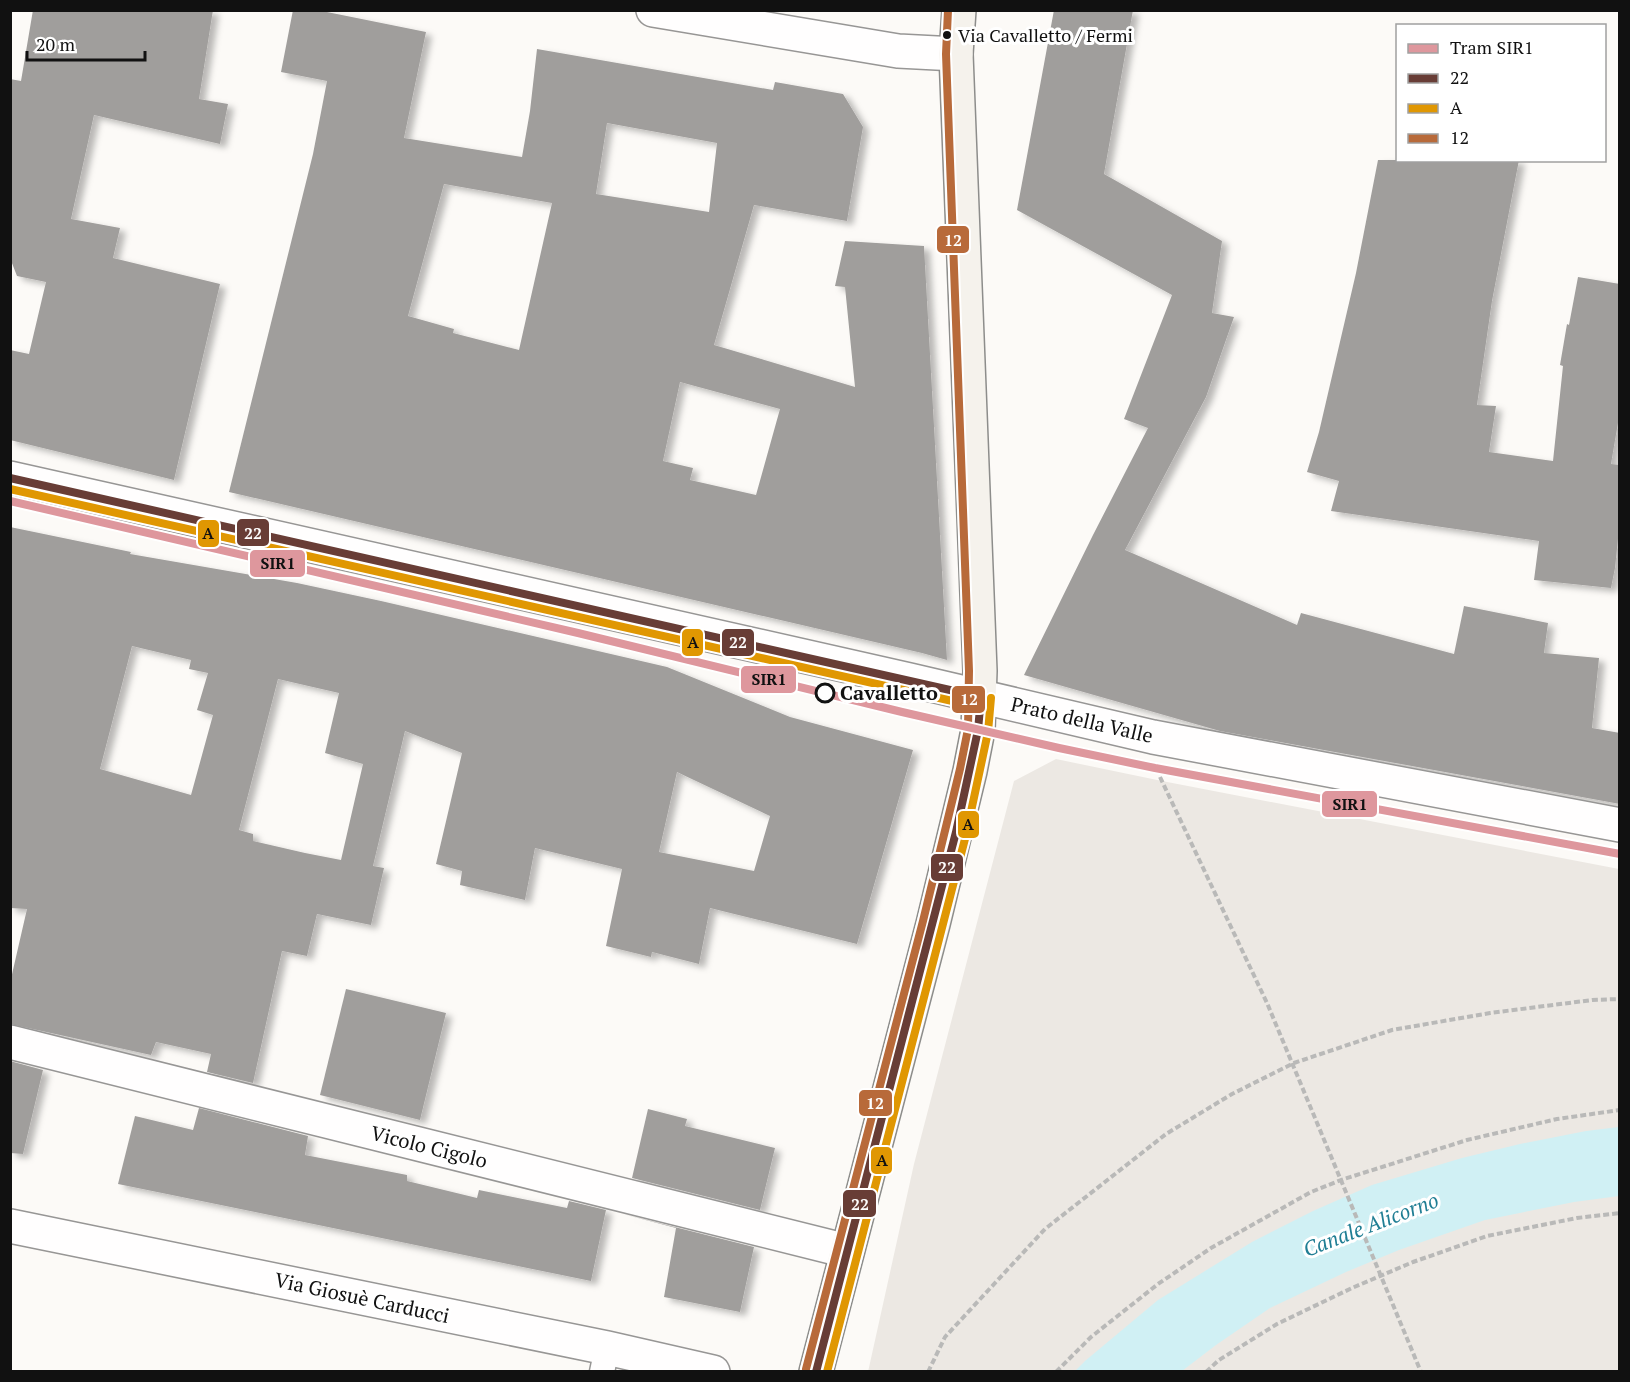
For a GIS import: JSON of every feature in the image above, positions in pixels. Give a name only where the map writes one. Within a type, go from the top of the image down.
[{"type":"street","points":[[653,10],[898,51],[956,54]]},
{"type":"street","points":[[10,478],[981,697],[956,54],[959,10]]},
{"type":"street","name":"Prato della Valle","points":[[816,1371],[956,832],[978,729],[981,697],[1153,737],[1620,825]]},
{"type":"street","name":"Vicolo Cigolo","points":[[10,1042],[847,1251]]},
{"type":"street","name":"Via Giosuè Carducci","points":[[10,1226],[604,1360],[714,1371]]},
{"type":"path","points":[[1153,737],[1152,750],[1155,768],[1294,1063],[1421,1371]]},
{"type":"path","points":[[928,1371],[945,1336],[1045,1229],[1166,1134],[1232,1094],[1294,1063],[1392,1030],[1592,1000],[1620,999]]},
{"type":"path","points":[[1056,1371],[1091,1337],[1158,1284],[1211,1248],[1311,1192],[1341,1180],[1467,1140],[1557,1119],[1620,1110]]},
{"type":"path","points":[[1206,1371],[1219,1360],[1277,1324],[1413,1262],[1487,1236],[1577,1218],[1620,1213]]},
{"type":"shaded area","points":[[1056,759],[1619,869],[1619,1371],[868,1372],[914,1164],[1014,781]]},
{"type":"water","name":"Canale Alicorno","points":[[1619,1127],[1619,1196],[1574,1202],[1485,1220],[1399,1250],[1270,1308],[1182,1371],[1075,1371],[1158,1300],[1252,1242],[1313,1211],[1372,1185],[1462,1158],[1520,1144]]},
{"type":"building","points":[[33,10],[213,10],[199,99],[228,104],[220,144],[94,115],[71,219],[120,228],[113,258],[220,284],[174,480],[10,440],[10,350],[29,354],[46,282],[17,276],[10,258],[10,79],[21,81]]},
{"type":"building","points":[[293,10],[317,10],[426,32],[404,138],[522,157],[537,49],[773,90],[775,82],[843,94],[863,127],[847,221],[754,205],[714,345],[855,387],[845,287],[835,286],[845,241],[924,246],[947,660],[229,492],[313,154],[327,81],[281,72]],"holes":[[[607,123],[717,143],[709,212],[596,194]],[[444,184],[552,203],[519,350],[453,333],[454,329],[408,316]],[[680,382],[780,409],[756,495],[690,480],[693,468],[663,461]]]},
{"type":"building","points":[[1054,10],[1133,10],[1104,174],[1222,241],[1212,313],[1234,317],[1206,397],[1125,550],[1297,625],[1301,613],[1454,654],[1464,606],[1548,623],[1544,653],[1599,658],[1592,728],[1620,733],[1620,804],[1220,731],[1024,675],[1148,428],[1124,419],[1172,295],[1017,210]]},
{"type":"building","points":[[1378,160],[1519,162],[1492,301],[1477,405],[1496,406],[1489,452],[1553,461],[1563,366],[1560,365],[1578,277],[1620,284],[1620,411],[1611,464],[1620,465],[1620,519],[1611,588],[1534,580],[1539,541],[1331,511],[1339,481],[1307,472],[1319,432],[1356,273]]},
{"type":"building","points":[[10,527],[131,552],[130,554],[297,583],[667,667],[790,717],[913,750],[857,944],[710,908],[699,964],[652,952],[651,957],[606,946],[622,869],[535,848],[525,900],[460,885],[462,871],[436,864],[462,753],[405,731],[373,866],[384,868],[371,925],[317,914],[307,956],[282,951],[253,1083],[207,1072],[211,1054],[156,1042],[151,1055],[10,1024],[10,983],[27,909],[10,908]],"holes":[[[132,646],[191,660],[189,669],[208,673],[197,710],[213,715],[191,795],[100,769]],[[278,679],[339,693],[325,753],[363,764],[341,860],[253,841],[253,834],[239,830]],[[677,772],[770,816],[754,871],[659,852]]]},
{"type":"building","points":[[346,989],[446,1013],[420,1120],[320,1095]]},
{"type":"building","points":[[10,1061],[43,1070],[23,1154],[10,1153]]},
{"type":"building","points":[[199,1108],[308,1136],[305,1155],[407,1175],[407,1181],[477,1198],[479,1190],[567,1208],[569,1201],[606,1210],[591,1281],[118,1184],[135,1116],[193,1130]]},
{"type":"building","points":[[648,1109],[687,1119],[685,1126],[775,1148],[760,1210],[632,1178]]},
{"type":"building","points":[[623,1214],[754,1247],[740,1312],[664,1297],[676,1228]]},
{"type":"tram line","name":"SIR1","points":[[10,501],[1059,748],[1155,768],[1620,854]]},
{"type":"transit line","name":"12","points":[[806,1369],[923,921],[968,729],[969,671],[946,54],[948,10]]},
{"type":"transit line","name":"22","points":[[10,478],[981,697]]},
{"type":"transit line","name":"A","points":[[10,489],[979,707]]},
{"type":"transit line","name":"22","points":[[816,1372],[956,832],[978,730],[981,697]]},
{"type":"transit line","name":"A","points":[[827,1372],[966,835],[988,732],[991,698]]},
{"type":"place","name":"Via Cavalletto / Fermi","points":[[947,35]]},
{"type":"place","name":"Cavalletto","points":[[825,693]]}]
